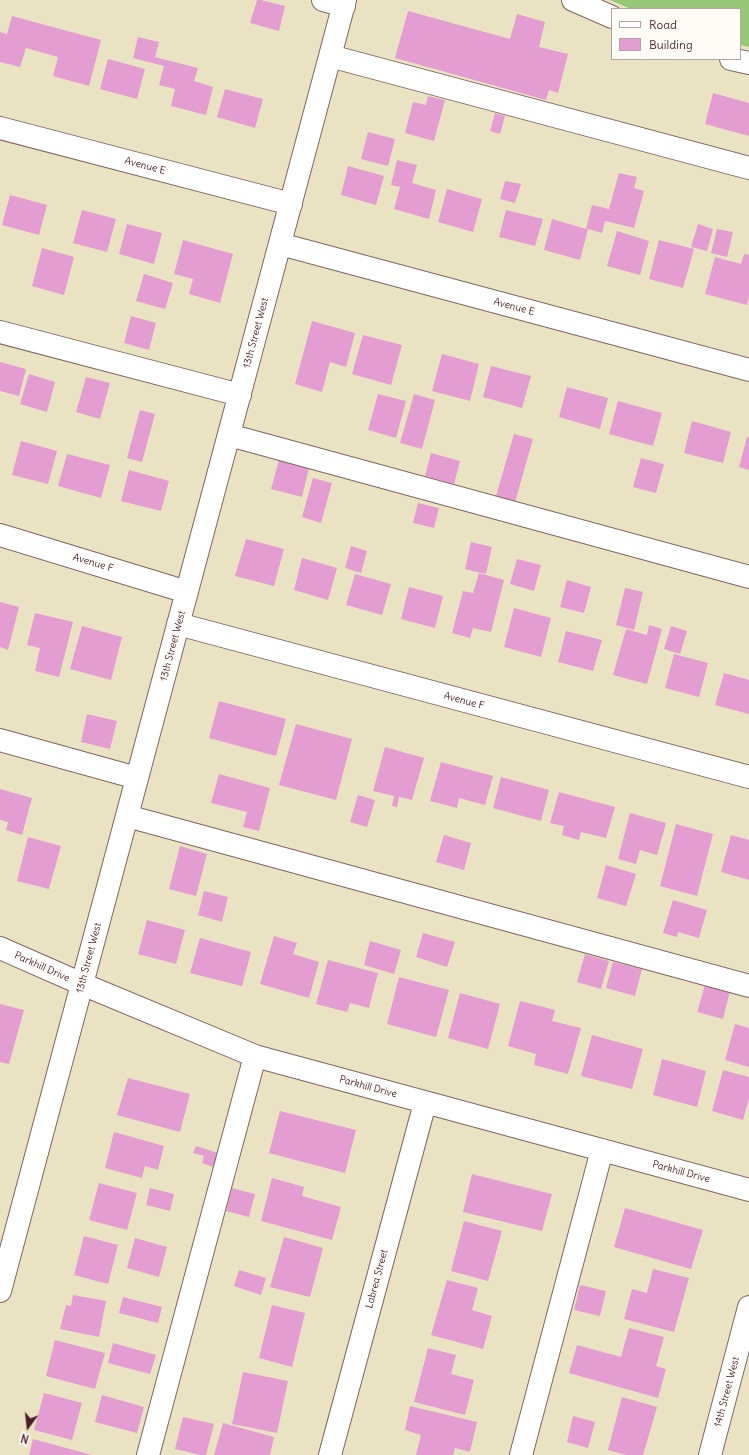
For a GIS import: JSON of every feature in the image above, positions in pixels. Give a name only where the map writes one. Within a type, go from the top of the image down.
[{"type":"street","points":[[323,0],[344,3]]},
{"type":"street","points":[[574,0],[611,18]]},
{"type":"street","name":"13th Street West","points":[[0,1291],[344,3]]},
{"type":"street","points":[[330,56],[749,168]]},
{"type":"street","points":[[736,60],[749,63]]},
{"type":"street","name":"Avenue E","points":[[0,128],[291,204]]},
{"type":"street","name":"Avenue E","points":[[280,244],[749,370]]},
{"type":"street","points":[[0,332],[240,395]]},
{"type":"street","points":[[229,435],[749,577]]},
{"type":"street","name":"Avenue F","points":[[0,535],[187,592]]},
{"type":"street","name":"Avenue F","points":[[178,624],[749,778]]},
{"type":"street","points":[[0,740],[137,778]]},
{"type":"street","points":[[127,816],[749,986]]},
{"type":"street","name":"Parkhill Drive","points":[[0,948],[255,1056],[749,1190]]},
{"type":"street","points":[[148,1455],[255,1056]]},
{"type":"street","name":"Labrea Street","points":[[330,1455],[425,1103]]},
{"type":"street","points":[[521,1455],[602,1150]]},
{"type":"street","name":"14th Street West","points":[[710,1455],[749,1307]]},
{"type":"green space","points":[[610,0],[749,0],[749,47],[741,45],[741,8],[629,8]]},
{"type":"building","points":[[257,0],[285,6],[279,31],[250,23]]},
{"type":"building","points":[[408,11],[510,39],[517,14],[545,22],[539,47],[568,54],[558,93],[549,90],[546,100],[395,58]]},
{"type":"building","points":[[12,16],[101,40],[89,86],[53,76],[58,57],[26,48],[20,67],[0,62],[0,32],[7,34]]},
{"type":"building","points":[[138,37],[159,42],[155,57],[198,68],[194,81],[213,87],[206,115],[171,106],[175,89],[159,85],[164,66],[133,58]]},
{"type":"building","points":[[108,59],[145,69],[137,99],[100,89]]},
{"type":"building","points":[[225,89],[263,99],[255,128],[217,117]]},
{"type":"building","points":[[713,93],[749,103],[749,136],[705,124]]},
{"type":"building","points":[[428,96],[445,100],[434,141],[405,133],[413,102],[426,105]]},
{"type":"building","points":[[495,113],[505,116],[500,134],[490,131]]},
{"type":"building","points":[[368,132],[395,139],[388,166],[361,159]]},
{"type":"building","points":[[397,160],[417,165],[412,183],[436,190],[429,219],[394,209],[400,187],[391,185]]},
{"type":"building","points":[[348,166],[384,176],[376,205],[341,195]]},
{"type":"building","points":[[619,173],[637,177],[634,188],[644,191],[634,228],[605,221],[602,233],[588,229],[580,260],[544,250],[552,219],[586,229],[592,205],[609,209]]},
{"type":"building","points":[[505,181],[521,184],[515,203],[500,199]]},
{"type":"building","points":[[447,189],[482,199],[473,232],[438,222]]},
{"type":"building","points":[[10,195],[47,205],[39,235],[2,225]]},
{"type":"building","points":[[82,210],[116,219],[107,252],[73,243]]},
{"type":"building","points":[[506,210],[543,219],[535,246],[499,237]]},
{"type":"building","points":[[127,224],[162,233],[154,264],[119,254]]},
{"type":"building","points":[[698,224],[713,229],[707,251],[691,247]]},
{"type":"building","points":[[717,229],[733,232],[727,257],[711,253]]},
{"type":"building","points":[[617,231],[649,241],[640,275],[607,266]]},
{"type":"building","points":[[183,240],[233,254],[220,303],[189,294],[193,279],[174,274]]},
{"type":"building","points":[[659,240],[694,249],[683,288],[649,279]]},
{"type":"building","points":[[42,248],[74,257],[64,295],[32,286]]},
{"type":"building","points":[[744,254],[749,255],[749,296],[747,305],[705,294],[715,257],[741,264]]},
{"type":"building","points":[[144,274],[173,283],[165,309],[136,301]]},
{"type":"building","points":[[131,316],[156,323],[149,350],[124,343]]},
{"type":"building","points":[[312,321],[355,333],[346,367],[330,362],[322,392],[295,384]]},
{"type":"building","points":[[363,335],[402,345],[391,385],[352,374]]},
{"type":"building","points":[[442,354],[479,364],[470,401],[432,391]]},
{"type":"building","points":[[0,362],[26,369],[19,396],[0,391]]},
{"type":"building","points":[[491,366],[531,376],[522,408],[483,397]]},
{"type":"building","points":[[29,374],[55,382],[47,412],[20,404]]},
{"type":"building","points":[[86,377],[110,383],[100,419],[76,412]]},
{"type":"building","points":[[567,387],[608,398],[600,429],[559,417]]},
{"type":"building","points":[[378,394],[406,401],[396,438],[368,430]]},
{"type":"building","points":[[414,394],[435,400],[422,449],[400,443]]},
{"type":"building","points":[[618,401],[662,413],[653,446],[609,434]]},
{"type":"building","points":[[140,410],[155,414],[142,462],[127,458]]},
{"type":"building","points":[[692,421],[731,432],[723,463],[684,453]]},
{"type":"building","points":[[514,434],[533,439],[515,502],[496,496]]},
{"type":"building","points":[[747,437],[749,437],[749,470],[739,467]]},
{"type":"building","points":[[21,441],[57,451],[48,484],[12,475]]},
{"type":"building","points":[[431,453],[460,461],[454,484],[425,476]]},
{"type":"building","points":[[67,454],[110,465],[101,498],[58,486]]},
{"type":"building","points":[[641,458],[664,464],[656,493],[633,487]]},
{"type":"building","points":[[279,460],[309,468],[302,497],[271,489]]},
{"type":"building","points":[[129,470],[169,481],[161,511],[121,501]]},
{"type":"building","points":[[313,478],[332,483],[321,523],[302,517]]},
{"type":"building","points":[[418,503],[439,508],[434,528],[413,523]]},
{"type":"building","points":[[246,539],[284,549],[274,586],[235,576]]},
{"type":"building","points":[[471,542],[492,547],[486,574],[465,569]]},
{"type":"building","points":[[351,546],[367,551],[361,573],[345,568]]},
{"type":"building","points":[[302,558],[337,568],[328,600],[294,590]]},
{"type":"building","points":[[517,559],[541,565],[534,591],[510,584]]},
{"type":"building","points":[[479,573],[504,580],[491,632],[473,628],[470,638],[452,633],[463,591],[473,593]]},
{"type":"building","points":[[355,574],[391,584],[382,615],[346,605]]},
{"type":"building","points":[[567,580],[591,587],[584,613],[560,607]]},
{"type":"building","points":[[409,587],[443,596],[435,628],[401,619]]},
{"type":"building","points":[[625,588],[643,592],[634,630],[616,625]]},
{"type":"building","points":[[0,602],[19,607],[8,650],[0,647]]},
{"type":"building","points":[[514,608],[551,618],[541,657],[504,647]]},
{"type":"building","points":[[35,613],[73,622],[59,677],[35,671],[40,648],[27,645]]},
{"type":"building","points":[[649,625],[662,629],[647,684],[613,675],[626,629],[647,635]]},
{"type":"building","points":[[82,626],[122,637],[111,680],[70,669]]},
{"type":"building","points":[[671,626],[687,631],[680,654],[664,649]]},
{"type":"building","points":[[566,631],[602,640],[593,671],[558,662]]},
{"type":"building","points":[[674,654],[708,663],[699,697],[665,688]]},
{"type":"building","points":[[724,673],[749,680],[749,714],[715,705]]},
{"type":"building","points":[[219,701],[286,719],[276,756],[209,738]]},
{"type":"building","points":[[87,714],[117,721],[110,749],[81,742]]},
{"type":"building","points":[[296,724],[352,739],[336,800],[279,785]]},
{"type":"building","points":[[385,747],[424,758],[412,800],[399,797],[397,807],[392,806],[394,796],[373,791]]},
{"type":"building","points":[[441,762],[493,776],[485,805],[459,798],[457,808],[430,801]]},
{"type":"building","points":[[219,774],[270,788],[259,831],[243,827],[247,812],[211,803]]},
{"type":"building","points":[[501,777],[549,790],[541,821],[493,808]]},
{"type":"building","points":[[0,789],[32,798],[22,835],[6,830],[8,822],[0,820]]},
{"type":"building","points":[[559,792],[615,807],[606,838],[581,832],[579,840],[562,835],[564,826],[550,823]]},
{"type":"building","points":[[358,795],[375,800],[367,827],[350,822]]},
{"type":"building","points":[[630,813],[666,823],[657,855],[640,850],[636,864],[618,859]]},
{"type":"building","points":[[676,824],[713,834],[697,896],[660,886]]},
{"type":"building","points":[[444,835],[471,843],[464,870],[436,862]]},
{"type":"building","points":[[731,835],[749,840],[749,880],[721,872]]},
{"type":"building","points":[[28,837],[61,846],[49,889],[17,881]]},
{"type":"building","points":[[180,846],[207,854],[196,896],[169,889]]},
{"type":"building","points":[[606,865],[636,874],[626,906],[597,898]]},
{"type":"building","points":[[204,891],[228,897],[222,922],[198,915]]},
{"type":"building","points":[[673,900],[707,910],[699,938],[678,932],[677,937],[663,933]]},
{"type":"building","points":[[147,920],[185,930],[176,964],[138,954]]},
{"type":"building","points":[[423,933],[455,942],[447,967],[416,957]]},
{"type":"building","points":[[274,936],[297,943],[293,954],[319,962],[309,998],[260,984]]},
{"type":"building","points":[[200,938],[251,952],[242,986],[190,973]]},
{"type":"building","points":[[370,941],[401,950],[394,974],[364,965]]},
{"type":"building","points":[[585,954],[609,961],[601,989],[577,982]]},
{"type":"building","points":[[328,960],[378,973],[369,1008],[350,1003],[347,1012],[316,1004]]},
{"type":"building","points":[[613,962],[642,969],[635,996],[606,988]]},
{"type":"building","points":[[399,977],[449,990],[436,1037],[387,1024]]},
{"type":"building","points":[[705,985],[730,991],[723,1019],[697,1012]]},
{"type":"building","points":[[460,993],[500,1004],[488,1049],[448,1038]]},
{"type":"building","points":[[520,1001],[555,1010],[552,1021],[581,1028],[568,1074],[534,1065],[536,1054],[508,1046]]},
{"type":"building","points":[[0,1004],[24,1010],[9,1064],[0,1062]]},
{"type":"building","points":[[735,1024],[749,1028],[749,1067],[725,1060]]},
{"type":"building","points":[[592,1035],[643,1049],[632,1089],[581,1076]]},
{"type":"building","points":[[662,1059],[706,1071],[697,1107],[653,1095]]},
{"type":"building","points":[[723,1070],[749,1077],[749,1099],[743,1120],[712,1111]]},
{"type":"building","points":[[128,1078],[190,1094],[180,1132],[117,1115]]},
{"type":"building","points":[[280,1111],[356,1130],[345,1173],[269,1153]]},
{"type":"building","points":[[114,1132],[164,1146],[158,1170],[145,1166],[142,1178],[105,1168]]},
{"type":"building","points":[[196,1146],[218,1153],[213,1167],[202,1163],[204,1156],[193,1153]]},
{"type":"building","points":[[472,1174],[552,1194],[542,1231],[463,1212]]},
{"type":"building","points":[[272,1178],[304,1187],[302,1196],[341,1207],[332,1240],[261,1221]]},
{"type":"building","points":[[99,1183],[137,1193],[127,1230],[89,1220]]},
{"type":"building","points":[[150,1188],[174,1194],[170,1211],[146,1205]]},
{"type":"building","points":[[232,1188],[255,1194],[249,1217],[226,1211]]},
{"type":"building","points":[[625,1208],[703,1230],[691,1269],[614,1247]]},
{"type":"building","points":[[464,1221],[502,1231],[488,1281],[451,1271]]},
{"type":"building","points":[[84,1236],[118,1245],[108,1284],[74,1275]]},
{"type":"building","points":[[284,1237],[323,1248],[310,1297],[270,1287]]},
{"type":"building","points":[[135,1238],[167,1247],[159,1277],[127,1268]]},
{"type":"building","points":[[653,1269],[689,1278],[674,1332],[624,1319],[632,1289],[647,1293]]},
{"type":"building","points":[[239,1270],[266,1278],[261,1295],[234,1286]]},
{"type":"building","points":[[447,1280],[478,1288],[472,1310],[492,1316],[483,1349],[431,1335]]},
{"type":"building","points":[[580,1285],[606,1291],[600,1316],[574,1310]]},
{"type":"building","points":[[73,1295],[106,1301],[99,1337],[60,1329],[66,1305],[71,1306]]},
{"type":"building","points":[[123,1297],[162,1307],[158,1323],[119,1313]]},
{"type":"building","points":[[272,1305],[305,1313],[292,1367],[259,1358]]},
{"type":"building","points":[[629,1328],[664,1337],[656,1366],[666,1369],[658,1398],[569,1373],[577,1345],[621,1357]]},
{"type":"building","points":[[55,1340],[105,1353],[95,1389],[46,1376]]},
{"type":"building","points":[[113,1343],[156,1355],[150,1374],[108,1363]]},
{"type":"building","points":[[428,1348],[456,1355],[451,1374],[474,1380],[465,1415],[414,1402]]},
{"type":"building","points":[[243,1372],[288,1381],[277,1433],[232,1424]]},
{"type":"building","points":[[44,1393],[82,1403],[72,1440],[34,1430]]},
{"type":"building","points":[[102,1395],[144,1407],[137,1433],[95,1422]]},
{"type":"building","points":[[622,1397],[657,1407],[643,1455],[626,1455],[608,1450]]},
{"type":"building","points":[[410,1406],[477,1422],[470,1452],[455,1448],[453,1455],[416,1455],[421,1435],[405,1430]]},
{"type":"building","points":[[573,1416],[595,1422],[588,1448],[567,1442]]},
{"type":"building","points":[[183,1417],[214,1424],[206,1455],[175,1449]]},
{"type":"building","points":[[223,1423],[274,1437],[270,1455],[214,1455]]},
{"type":"building","points":[[33,1439],[92,1455],[29,1455]]}]
